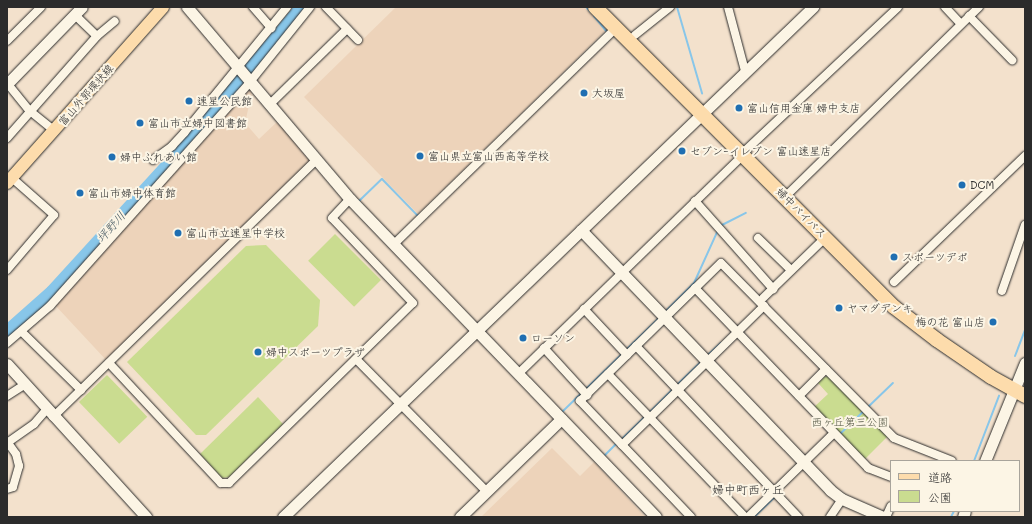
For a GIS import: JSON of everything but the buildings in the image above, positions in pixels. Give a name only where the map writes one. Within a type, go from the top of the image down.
[{"type":"highway","name":"婦中バイパス","points":[[595,7],[616,29],[789,193],[897,302],[925,325],[1020,389]]},
{"type":"highway","name":"婦中バイパス","points":[[608,7],[636,35],[703,112]]},
{"type":"highway","name":"婦中バイパス","points":[[745,152],[825,238],[906,317],[1020,389]]},
{"type":"main road","name":"富山外郭環状線","points":[[9,180],[55,131],[163,7]]},
{"type":"street","points":[[7,41],[41,7]]},
{"type":"street","points":[[187,7],[350,199],[656,517]]},
{"type":"street","points":[[253,7],[271,28]]},
{"type":"street","points":[[153,160],[180,137],[287,7]]},
{"type":"street","points":[[7,343],[22,332],[50,306],[250,82],[310,7]]},
{"type":"street","points":[[326,7],[358,40]]},
{"type":"street","points":[[636,35],[670,7]]},
{"type":"street","points":[[728,7],[744,71]]},
{"type":"street","points":[[284,517],[744,71],[813,7]]},
{"type":"street","points":[[519,373],[745,152],[898,7]]},
{"type":"street","points":[[945,7],[961,24]]},
{"type":"street","points":[[789,193],[979,7]]},
{"type":"street","points":[[55,131],[30,111],[7,84],[79,11],[97,36]]},
{"type":"street","points":[[969,16],[1012,60]]},
{"type":"street","points":[[7,138],[97,36],[115,21]]},
{"type":"street","points":[[269,105],[347,29]]},
{"type":"street","points":[[394,244],[616,29]]},
{"type":"street","points":[[180,137],[191,148]]},
{"type":"street","points":[[894,282],[1025,156]]},
{"type":"street","points":[[7,489],[12,487],[19,466],[16,454],[8,443],[81,390],[316,160]]},
{"type":"street","points":[[7,270],[54,215],[9,180]]},
{"type":"street","points":[[109,363],[221,483],[229,483],[413,303],[332,218],[350,199]]},
{"type":"street","points":[[695,201],[773,289]]},
{"type":"street","points":[[1002,291],[1025,225]]},
{"type":"street","points":[[581,230],[803,464],[842,499],[883,517]]},
{"type":"street","points":[[758,238],[792,270]]},
{"type":"street","points":[[622,445],[737,332],[773,289],[825,238]]},
{"type":"street","points":[[691,517],[580,401],[721,263],[763,302],[894,438],[949,460]]},
{"type":"street","points":[[695,288],[868,468],[890,477]]},
{"type":"street","points":[[584,309],[627,355]]},
{"type":"street","points":[[22,332],[81,390]]},
{"type":"street","points":[[636,346],[798,517]]},
{"type":"street","points":[[544,348],[587,395]]},
{"type":"street","points":[[356,359],[486,491]]},
{"type":"street","points":[[985,460],[1020,389],[1025,363]]},
{"type":"street","points":[[7,364],[49,413],[144,516]]},
{"type":"street","points":[[799,396],[826,369]]},
{"type":"street","points":[[608,374],[745,517]]},
{"type":"street","points":[[7,396],[24,385]]},
{"type":"street","points":[[460,517],[562,419]]},
{"type":"street","points":[[748,517],[834,433]]},
{"type":"street","points":[[830,517],[842,499]]},
{"type":"shaded area","name":"富山県立富山西高等学校","points":[[396,7],[584,7],[606,30],[418,214],[304,97]]},
{"type":"shaded area","name":"富山市立速星中学校","points":[[248,87],[252,92],[245,123],[259,139],[278,121],[313,161],[107,361],[54,304]]},
{"type":"shaded area","points":[[552,448],[580,476],[594,462],[645,517],[481,517]]},
{"type":"green space","points":[[335,234],[381,280],[354,307],[308,261]]},
{"type":"green space","points":[[266,245],[320,300],[318,326],[206,435],[196,435],[127,362],[246,246]]},
{"type":"green space","points":[[107,375],[147,417],[119,444],[79,402]]},
{"type":"green space","name":"西ヶ丘第三公園","points":[[829,376],[888,436],[864,460],[813,408],[828,394],[818,383],[824,377]]},
{"type":"green space","points":[[258,397],[283,424],[229,477],[222,478],[200,454]]},
{"type":"waterway","name":"坪野川","points":[[7,331],[52,291],[189,141],[301,7]]},
{"type":"waterway","points":[[586,7],[591,12]]},
{"type":"waterway","points":[[677,7],[702,93]]},
{"type":"waterway","points":[[594,16],[607,32]]},
{"type":"waterway","points":[[358,202],[382,179],[417,215],[420,215]]},
{"type":"waterway","points":[[720,226],[746,213]]},
{"type":"waterway","points":[[665,312],[694,283],[718,230]]},
{"type":"waterway","points":[[626,350],[659,318]]},
{"type":"waterway","points":[[1015,356],[1025,330]]},
{"type":"waterway","points":[[707,356],[721,343]]},
{"type":"waterway","points":[[585,390],[623,353]]},
{"type":"waterway","points":[[676,386],[702,361]]},
{"type":"waterway","points":[[867,408],[893,383]]},
{"type":"waterway","points":[[648,414],[673,389]]},
{"type":"waterway","points":[[562,412],[582,393]]},
{"type":"waterway","points":[[974,460],[999,396]]},
{"type":"waterway","points":[[840,434],[864,411]]},
{"type":"waterway","points":[[621,440],[645,417]]},
{"type":"waterway","points":[[605,455],[617,443]]},
{"type":"waterway","points":[[754,517],[775,497]]},
{"type":"waterway","points":[[951,517],[954,512]]},
{"type":"place","name":"大坂屋","points":[[584,93]]},
{"type":"place","name":"速星公民館","points":[[189,101]]},
{"type":"place","name":"富山信用金庫 婦中支店","points":[[739,108]]},
{"type":"place","name":"富山市立婦中図書館","points":[[140,123]]},
{"type":"place","name":"セブン−イレブン 富山速星店","points":[[682,151]]},
{"type":"place","name":"富山県立富山西高等学校","points":[[420,156]]},
{"type":"place","name":"婦中ふれあい館","points":[[112,157]]},
{"type":"place","name":"DCM","points":[[962,185]]},
{"type":"place","name":"富山市婦中体育館","points":[[80,193]]},
{"type":"place","name":"富山市立速星中学校","points":[[178,233]]},
{"type":"place","name":"スポーツデポ","points":[[894,257]]},
{"type":"place","name":"ヤマダデンキ","points":[[839,308]]},
{"type":"place","name":"梅の花 富山店","points":[[993,322]]},
{"type":"place","name":"ローソン","points":[[523,338]]},
{"type":"place","name":"婦中スポーツプラザ","points":[[258,352]]},
{"type":"district","name":"婦中町西ヶ丘","points":[[748,490]]}]
